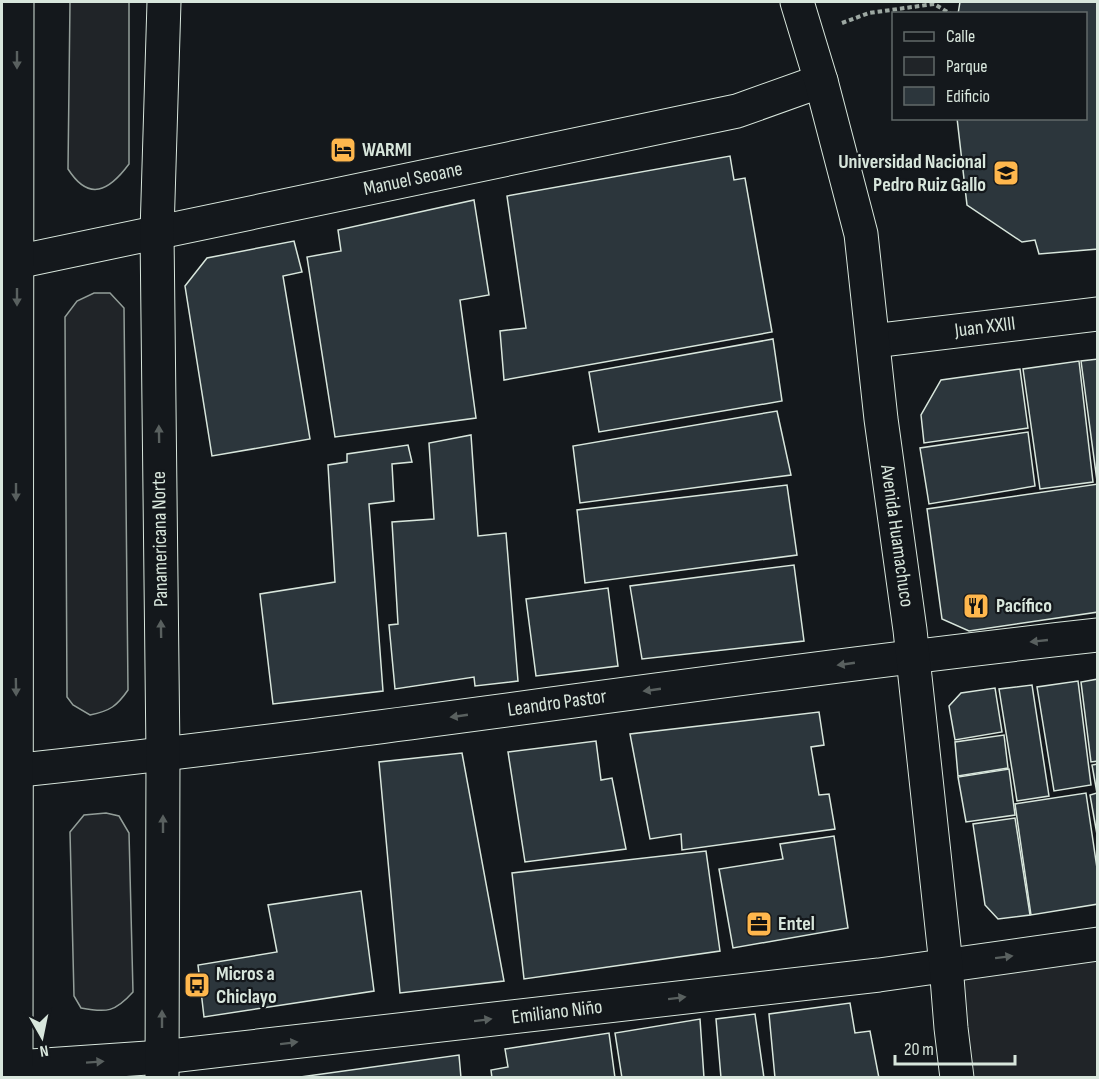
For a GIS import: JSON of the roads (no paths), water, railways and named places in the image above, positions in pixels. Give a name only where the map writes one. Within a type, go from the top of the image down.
[{"type":"main road","points":[[16,1072],[9,772],[9,263],[17,2]]},
{"type":"main road","name":"Panamericana Norte","points":[[162,1067],[163,755],[157,232],[164,2]]},
{"type":"main road","name":"Avenida Huamachuco","points":[[797,2],[821,81],[861,234],[881,419],[912,655],[957,1077]]},
{"type":"main road","name":"Manuel Seoane","points":[[9,263],[737,111],[821,81]]},
{"type":"main road","name":"Juan XXIII","points":[[873,341],[1098,314]]},
{"type":"main road","name":"Leandro Pastor","points":[[9,772],[163,755],[912,655],[1098,635]]},
{"type":"main road","name":"Emiliano Niño","points":[[16,1072],[162,1067],[879,975],[1098,944]]},
{"type":"place","name":"WARMI","points":[[343,150]]},
{"type":"place","name":"Universidad Nacional Pedro Ruiz Gallo","points":[[1006,173]]},
{"type":"place","name":"Pacífico","points":[[976,606]]},
{"type":"place","name":"Entel","points":[[759,924]]},
{"type":"place","name":"Micros a Chiclayo","points":[[197,985]]}]
